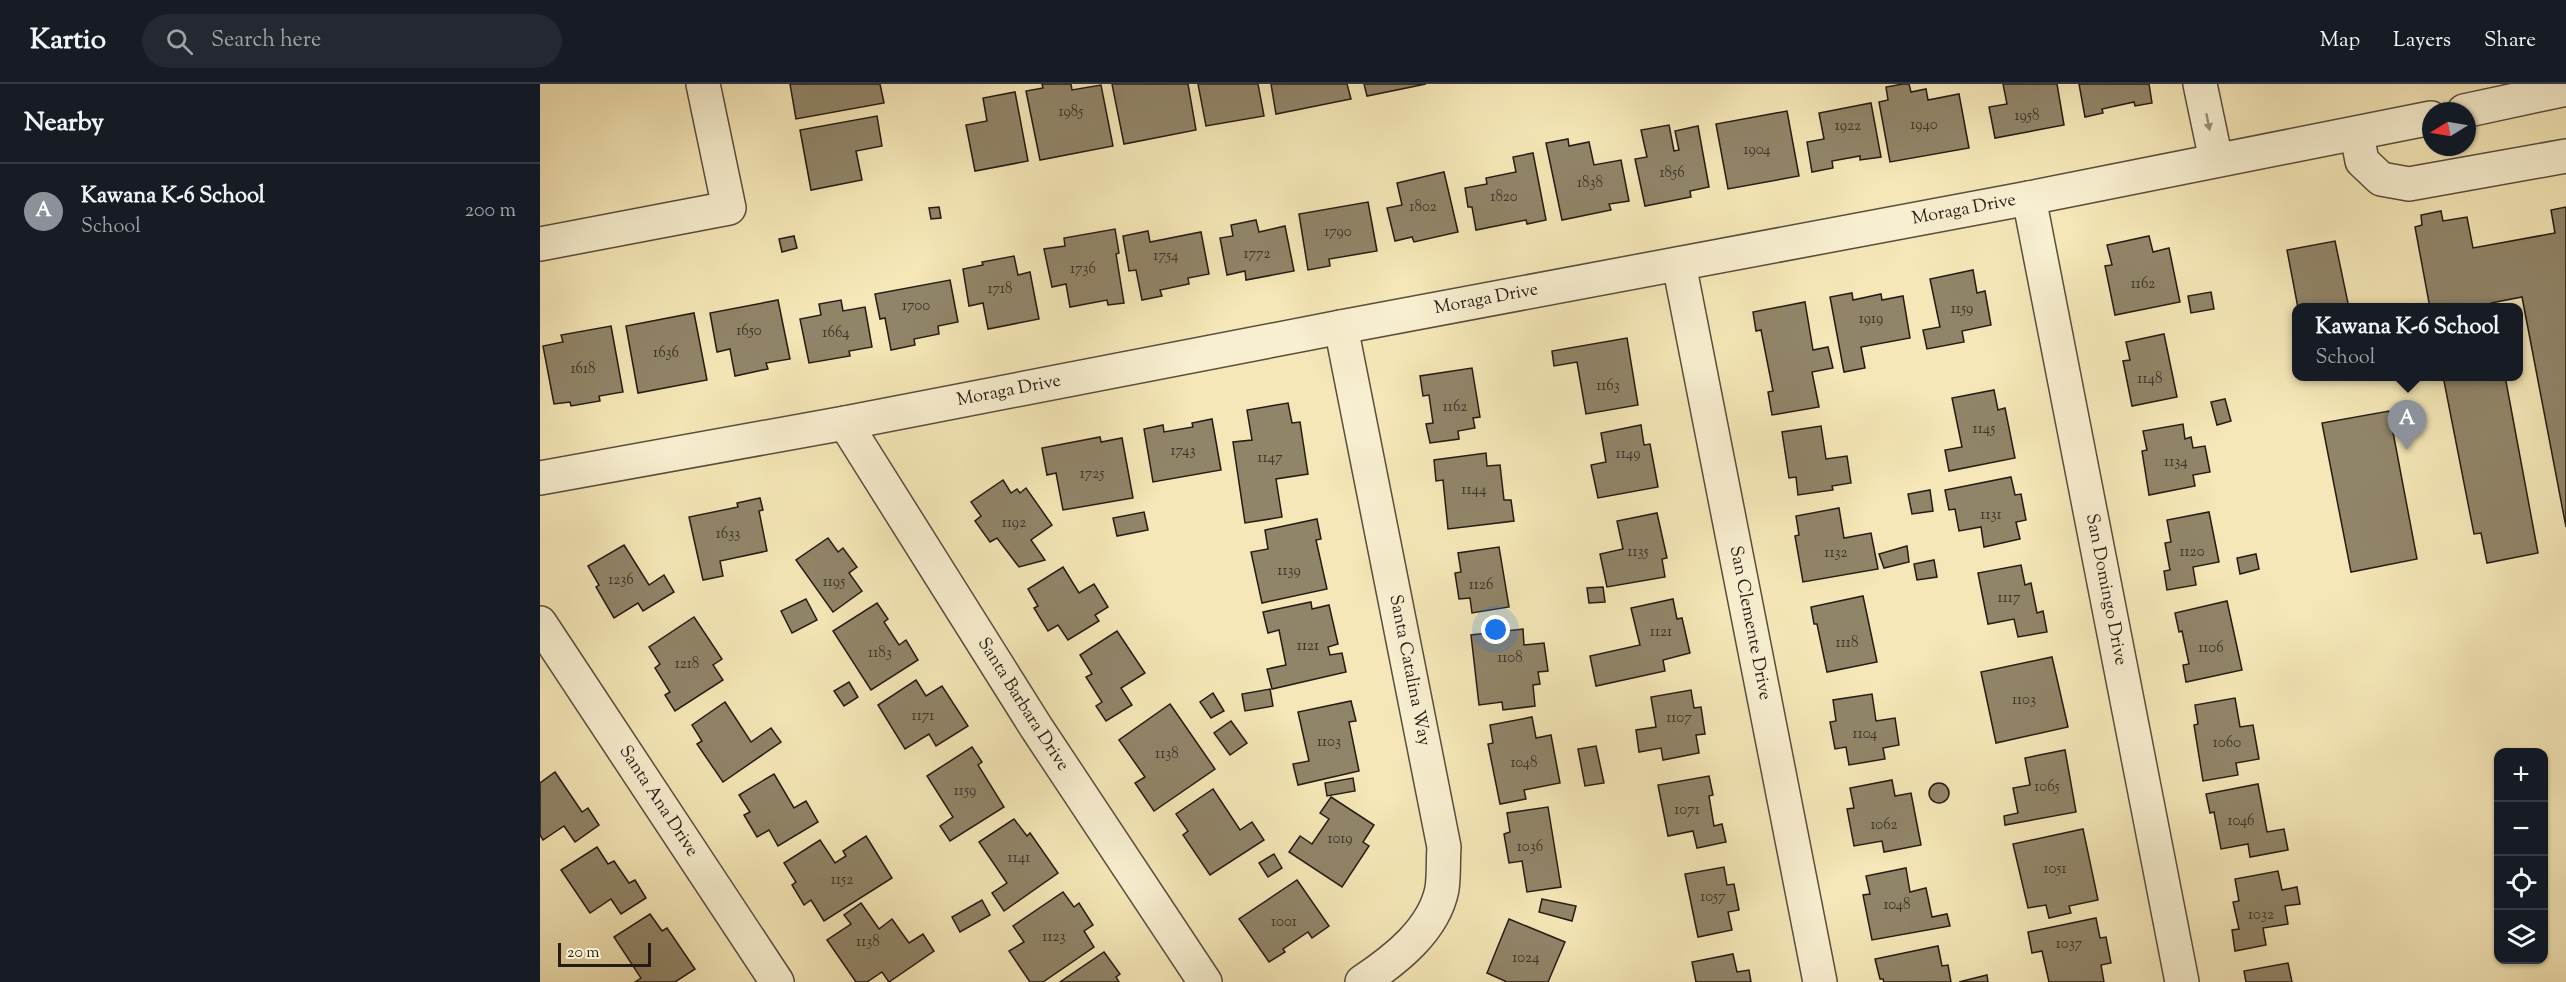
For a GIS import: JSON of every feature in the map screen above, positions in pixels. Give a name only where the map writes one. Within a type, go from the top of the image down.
[{"type":"street","points":[[540,244],[729,208],[703,84]]},
{"type":"street","points":[[2200,84],[2216,160]]},
{"type":"street","points":[[2476,108],[2566,89]]},
{"type":"street","name":"Moraga Drive","points":[[540,478],[845,423],[2029,198],[2422,120]]},
{"type":"street","points":[[2357,134],[2361,161],[2381,179],[2409,184],[2566,156]]},
{"type":"street","name":"San Domingo Drive","points":[[2029,198],[2182,982]]},
{"type":"street","name":"San Clemente Drive","points":[[1678,264],[1820,982]]},
{"type":"street","name":"Santa Catalina Way","points":[[1341,327],[1444,847],[1442,890],[1424,929],[1388,964],[1362,982]]},
{"type":"street","name":"Santa Barbara Drive","points":[[845,423],[1036,727],[1205,982]]},
{"type":"street","name":"Santa Ana Drive","points":[[540,623],[777,982]]},
{"type":"building","points":[[790,84],[880,84],[884,103],[796,119]]},
{"type":"building","points":[[1042,84],[1071,84],[1072,90],[1101,85],[1113,146],[1040,160],[1026,91],[1043,88]]},
{"type":"building","points":[[1112,84],[1188,84],[1196,130],[1124,144]]},
{"type":"building","points":[[1198,84],[1258,84],[1264,116],[1206,126]]},
{"type":"building","points":[[1271,84],[1347,84],[1351,99],[1276,114]]},
{"type":"building","points":[[1364,84],[1426,84],[1367,96]]},
{"type":"building","points":[[1909,84],[1911,92],[1926,89],[1928,100],[1959,94],[1969,148],[1890,162],[1879,102],[1888,100],[1886,87]]},
{"type":"building","points":[[2003,84],[2057,84],[2064,125],[1995,138],[1989,107],[2007,104]]},
{"type":"building","points":[[2079,84],[2149,84],[2152,103],[2135,106],[2134,102],[2102,109],[2103,113],[2085,117]]},
{"type":"building","points":[[1015,92],[1028,161],[975,171],[966,125],[987,121],[983,98]]},
{"type":"building","points":[[1871,103],[1881,157],[1860,160],[1860,156],[1832,161],[1833,168],[1812,172],[1807,142],[1824,139],[1819,113]]},
{"type":"building","points":[[1787,111],[1799,176],[1728,189],[1716,124]]},
{"type":"building","points":[[877,116],[882,146],[856,151],[862,180],[811,190],[800,130]]},
{"type":"building","points":[[1669,125],[1674,151],[1679,150],[1675,131],[1698,126],[1709,187],[1690,191],[1691,197],[1645,206],[1635,159],[1647,157],[1641,130]]},
{"type":"building","points":[[1568,139],[1569,146],[1589,142],[1594,165],[1621,160],[1629,201],[1609,204],[1611,210],[1562,220],[1546,143]]},
{"type":"building","points":[[1533,153],[1546,220],[1527,224],[1526,220],[1476,230],[1472,207],[1468,207],[1465,188],[1487,184],[1486,178],[1516,172],[1513,157]]},
{"type":"building","points":[[1444,172],[1458,232],[1414,242],[1412,237],[1395,241],[1387,208],[1402,205],[1397,183]]},
{"type":"building","points":[[1368,202],[1377,251],[1329,259],[1330,266],[1308,270],[1299,214]]},
{"type":"building","points":[[939,207],[941,218],[931,219],[929,208]]},
{"type":"building","points":[[2566,207],[2566,527],[2522,297],[2491,303],[2429,303],[2415,227],[2422,225],[2421,215],[2441,211],[2443,221],[2467,217],[2473,248],[2555,233],[2551,210]]},
{"type":"building","points":[[1256,220],[1259,232],[1285,226],[1294,271],[1246,280],[1245,271],[1227,275],[1220,238],[1233,236],[1231,225]]},
{"type":"building","points":[[1115,229],[1119,253],[1116,254],[1124,303],[1108,305],[1107,300],[1070,307],[1066,284],[1052,287],[1044,249],[1065,246],[1064,238]]},
{"type":"building","points":[[1148,231],[1150,242],[1201,232],[1209,274],[1188,278],[1189,284],[1160,290],[1162,296],[1142,300],[1136,270],[1129,271],[1123,236]]},
{"type":"building","points":[[794,236],[797,248],[782,252],[779,239]]},
{"type":"building","points":[[2149,236],[2153,252],[2169,248],[2180,302],[2115,315],[2105,266],[2112,265],[2107,245]]},
{"type":"building","points":[[2335,241],[2348,303],[2297,303],[2287,250]]},
{"type":"building","points":[[1014,256],[1018,275],[1030,272],[1039,319],[988,329],[983,303],[969,306],[963,269],[983,265],[982,262]]},
{"type":"building","points":[[1973,270],[1977,293],[1985,291],[1991,325],[1962,331],[1964,342],[1927,349],[1923,330],[1940,327],[1930,279]]},
{"type":"building","points":[[950,280],[958,322],[938,326],[939,334],[914,339],[915,345],[891,350],[885,318],[880,319],[875,294]]},
{"type":"building","points":[[2211,292],[2214,309],[2191,313],[2188,296]]},
{"type":"building","points":[[1852,293],[1853,300],[1881,294],[1882,300],[1903,296],[1910,338],[1861,347],[1865,368],[1844,372],[1830,297]]},
{"type":"building","points":[[778,300],[790,359],[766,363],[768,369],[735,376],[730,349],[717,352],[710,313]]},
{"type":"building","points":[[841,300],[843,311],[865,307],[872,347],[849,351],[850,356],[809,363],[800,319],[821,315],[819,304]]},
{"type":"building","points":[[1805,302],[1813,350],[1828,347],[1833,368],[1812,372],[1819,407],[1772,415],[1768,392],[1773,391],[1761,330],[1756,331],[1753,312]]},
{"type":"building","points":[[694,313],[707,380],[638,393],[626,326]]},
{"type":"building","points":[[611,326],[623,392],[599,396],[600,401],[571,406],[570,402],[554,404],[543,346],[563,342],[561,335]]},
{"type":"building","points":[[2164,334],[2177,397],[2132,406],[2123,361],[2130,360],[2126,342]]},
{"type":"building","points":[[1627,338],[1638,405],[1586,414],[1577,362],[1554,366],[1552,351]]},
{"type":"building","points":[[1472,368],[1480,417],[1473,418],[1475,428],[1458,431],[1459,439],[1430,443],[1426,424],[1433,423],[1429,395],[1423,396],[1420,376]]},
{"type":"building","points":[[2444,381],[2506,381],[2538,553],[2487,563],[2481,533],[2474,534]]},
{"type":"building","points":[[1994,390],[1998,410],[2005,408],[2015,458],[1949,471],[1945,450],[1962,447],[1952,398]]},
{"type":"building","points":[[2225,399],[2231,421],[2217,425],[2211,402]]},
{"type":"building","points":[[1288,403],[1292,423],[1300,422],[1308,474],[1276,479],[1282,517],[1245,523],[1233,442],[1252,440],[1247,410]]},
{"type":"building","points":[[2389,411],[2417,559],[2351,572],[2322,423]]},
{"type":"building","points":[[1212,419],[1221,470],[1153,482],[1144,429],[1163,425],[1164,432],[1193,427],[1192,423]]},
{"type":"building","points":[[2183,424],[2185,439],[2191,437],[2193,448],[2205,446],[2210,472],[2193,475],[2195,486],[2149,495],[2142,451],[2147,450],[2143,431]]},
{"type":"building","points":[[1641,425],[1644,445],[1650,444],[1658,487],[1598,498],[1591,465],[1606,462],[1601,433]]},
{"type":"building","points":[[1821,426],[1826,459],[1847,456],[1851,483],[1832,486],[1833,490],[1798,495],[1796,477],[1789,478],[1782,432]]},
{"type":"building","points":[[1100,437],[1101,442],[1122,438],[1133,498],[1063,510],[1056,473],[1047,475],[1042,448]]},
{"type":"building","points":[[1486,453],[1487,466],[1500,465],[1504,500],[1511,500],[1514,521],[1448,529],[1443,480],[1436,481],[1434,460]]},
{"type":"building","points":[[2011,477],[2015,495],[2021,494],[2026,520],[2016,522],[2020,539],[1984,547],[1981,527],[1959,531],[1955,509],[1949,510],[1945,490]]},
{"type":"building","points":[[1003,480],[1011,493],[1017,489],[1020,493],[1026,488],[1052,525],[1031,540],[1045,560],[1019,567],[997,538],[990,542],[975,521],[981,516],[971,502]]},
{"type":"building","points":[[1930,490],[1933,511],[1912,514],[1908,494]]},
{"type":"building","points":[[760,498],[763,510],[759,511],[767,551],[720,561],[723,576],[703,580],[689,517],[738,507],[737,503]]},
{"type":"building","points":[[1839,508],[1844,538],[1871,533],[1878,569],[1803,582],[1795,536],[1799,535],[1796,516]]},
{"type":"building","points":[[1144,512],[1148,530],[1117,536],[1113,518]]},
{"type":"building","points":[[2209,512],[2219,562],[2193,567],[2196,585],[2167,590],[2164,571],[2170,570],[2165,543],[2171,542],[2167,520]]},
{"type":"building","points":[[1657,513],[1667,558],[1662,559],[1665,577],[1607,587],[1600,554],[1623,549],[1617,521]]},
{"type":"building","points":[[1317,519],[1321,539],[1316,540],[1327,589],[1262,603],[1251,552],[1268,549],[1265,530]]},
{"type":"building","points":[[828,538],[838,552],[843,548],[857,567],[849,573],[862,591],[833,612],[796,560]]},
{"type":"building","points":[[624,545],[649,585],[664,575],[674,592],[643,611],[638,603],[614,618],[596,587],[599,585],[588,566]]},
{"type":"building","points":[[1907,546],[1909,562],[1884,568],[1879,554]]},
{"type":"building","points":[[1499,547],[1509,607],[1472,613],[1470,598],[1459,599],[1455,573],[1461,572],[1458,553]]},
{"type":"building","points":[[2256,554],[2259,569],[2240,574],[2237,558]]},
{"type":"building","points":[[1934,560],[1937,577],[1917,580],[1914,564]]},
{"type":"building","points":[[2021,565],[2025,585],[2031,583],[2037,613],[2043,611],[2047,632],[2018,637],[2014,619],[1988,624],[1978,573]]},
{"type":"building","points":[[1063,567],[1079,593],[1094,584],[1108,607],[1095,615],[1099,621],[1068,640],[1058,625],[1048,631],[1034,608],[1038,606],[1028,589]]},
{"type":"building","points":[[1603,587],[1605,602],[1589,603],[1587,588]]},
{"type":"building","points":[[1863,596],[1877,662],[1827,672],[1811,607]]},
{"type":"building","points":[[806,599],[817,620],[792,633],[781,611]]},
{"type":"building","points":[[1673,599],[1677,619],[1682,618],[1690,653],[1663,660],[1665,671],[1596,686],[1590,656],[1640,645],[1631,608]]},
{"type":"building","points":[[2227,601],[2242,670],[2186,682],[2183,665],[2189,664],[2182,631],[2179,632],[2175,613]]},
{"type":"building","points":[[1311,602],[1312,609],[1329,605],[1338,644],[1328,647],[1330,655],[1342,653],[1346,672],[1272,689],[1267,669],[1286,665],[1279,630],[1268,633],[1263,612]]},
{"type":"building","points":[[877,603],[888,619],[884,622],[899,645],[906,640],[918,660],[871,690],[833,631]]},
{"type":"building","points":[[694,617],[722,659],[713,665],[723,680],[675,711],[665,695],[670,692],[655,668],[660,664],[649,647]]},
{"type":"building","points":[[1523,629],[1524,645],[1544,643],[1548,671],[1538,672],[1540,684],[1533,685],[1535,706],[1503,710],[1502,702],[1479,705],[1471,635]]},
{"type":"building","points":[[1117,631],[1145,673],[1121,688],[1132,705],[1106,721],[1096,706],[1102,702],[1086,677],[1092,674],[1080,655]]},
{"type":"building","points":[[2052,657],[2068,727],[1996,743],[1981,672]]},
{"type":"building","points":[[916,680],[926,696],[942,686],[968,726],[936,746],[929,734],[905,749],[878,705]]},
{"type":"building","points":[[849,682],[858,697],[844,706],[834,691]]},
{"type":"building","points":[[1270,689],[1273,706],[1245,711],[1242,694]]},
{"type":"building","points":[[1691,690],[1694,708],[1701,707],[1705,734],[1696,735],[1699,753],[1663,760],[1661,748],[1639,752],[1636,730],[1656,727],[1651,697]]},
{"type":"building","points":[[1213,693],[1224,711],[1211,718],[1200,702]]},
{"type":"building","points":[[1872,694],[1876,721],[1895,718],[1899,745],[1883,748],[1885,759],[1849,765],[1846,747],[1835,749],[1830,722],[1836,721],[1833,700]]},
{"type":"building","points":[[2235,698],[2240,727],[2253,725],[2259,759],[2236,763],[2238,775],[2203,781],[2194,725],[2198,724],[2195,705]]},
{"type":"building","points":[[1351,701],[1356,721],[1349,722],[1359,771],[1298,785],[1293,764],[1309,761],[1298,712]]},
{"type":"building","points":[[725,702],[751,742],[771,728],[781,742],[723,782],[697,744],[702,741],[692,725]]},
{"type":"building","points":[[1170,704],[1215,769],[1154,811],[1135,783],[1145,777],[1119,740]]},
{"type":"building","points":[[1532,717],[1536,738],[1551,735],[1560,783],[1524,790],[1526,799],[1500,804],[1488,744],[1493,743],[1490,725]]},
{"type":"building","points":[[1231,721],[1247,743],[1230,755],[1214,733]]},
{"type":"building","points":[[1596,746],[1604,783],[1585,786],[1578,749]]},
{"type":"building","points":[[972,747],[982,762],[978,765],[1004,807],[950,841],[940,826],[953,817],[927,776]]},
{"type":"building","points":[[2065,750],[2076,812],[2005,825],[2004,816],[2018,813],[2013,788],[2030,785],[2025,758]]},
{"type":"building","points":[[555,772],[582,812],[588,808],[599,825],[575,842],[564,826],[543,840],[540,835],[540,783]]},
{"type":"building","points":[[774,774],[794,808],[806,801],[818,822],[778,846],[769,830],[757,837],[744,815],[750,812],[739,795]]},
{"type":"building","points":[[1709,776],[1713,795],[1709,796],[1714,826],[1722,824],[1726,842],[1697,848],[1693,831],[1668,836],[1658,785]]},
{"type":"building","points":[[1353,778],[1355,791],[1327,796],[1325,783]]},
{"type":"building","points":[[1892,780],[1895,796],[1911,793],[1921,845],[1884,852],[1882,841],[1854,846],[1847,809],[1854,808],[1850,788]]},
{"type":"building","points":[[1939,783],[1946,786],[1949,793],[1946,800],[1939,803],[1932,800],[1929,793],[1932,786]]},
{"type":"building","points":[[2258,784],[2267,832],[2284,829],[2288,850],[2250,857],[2248,844],[2221,849],[2214,812],[2210,813],[2206,794]]},
{"type":"building","points":[[1213,789],[1240,830],[1252,822],[1264,840],[1210,875],[1183,835],[1188,831],[1176,814]]},
{"type":"building","points":[[1331,797],[1374,825],[1363,842],[1369,846],[1342,887],[1289,852],[1300,836],[1312,844],[1329,819],[1320,813]]},
{"type":"building","points":[[1548,807],[1561,887],[1527,892],[1522,861],[1509,863],[1504,834],[1510,832],[1507,813]]},
{"type":"building","points":[[1014,819],[1027,836],[1030,833],[1058,873],[1004,911],[992,893],[1007,883],[979,842]]},
{"type":"building","points":[[2083,829],[2098,900],[2069,906],[2071,913],[2049,918],[2046,905],[2028,908],[2013,844]]},
{"type":"building","points":[[866,836],[892,878],[824,921],[811,900],[804,905],[792,885],[796,882],[784,863],[820,840],[835,863],[846,856],[843,851]]},
{"type":"building","points":[[597,847],[608,864],[614,861],[629,883],[635,880],[646,898],[621,914],[611,899],[590,913],[561,870]]},
{"type":"building","points":[[1274,854],[1282,868],[1268,877],[1259,863]]},
{"type":"building","points":[[1724,867],[1727,885],[1734,884],[1739,910],[1728,912],[1732,930],[1698,937],[1685,874]]},
{"type":"building","points":[[1906,868],[1910,892],[1926,888],[1932,917],[1947,914],[1950,926],[1872,940],[1863,895],[1870,894],[1866,876]]},
{"type":"building","points":[[2278,871],[2282,890],[2297,887],[2300,904],[2285,906],[2288,924],[2263,928],[2266,945],[2235,951],[2232,930],[2239,929],[2233,902],[2239,901],[2235,879]]},
{"type":"building","points":[[1297,880],[1329,926],[1312,938],[1308,932],[1283,949],[1285,952],[1269,962],[1239,919]]},
{"type":"building","points":[[1063,892],[1074,907],[1079,903],[1093,925],[1084,931],[1094,947],[1043,982],[1030,982],[1009,951],[1024,942],[1013,926]]},
{"type":"building","points":[[1542,899],[1576,906],[1572,921],[1539,912]]},
{"type":"building","points":[[982,900],[990,915],[960,932],[952,917]]},
{"type":"building","points":[[861,903],[879,929],[892,919],[909,943],[923,934],[934,951],[889,982],[882,972],[867,982],[856,982],[827,940],[851,924],[844,915]]},
{"type":"building","points":[[650,914],[662,931],[667,928],[695,969],[675,982],[635,982],[641,978],[614,937]]},
{"type":"building","points":[[2096,918],[2100,938],[2106,937],[2111,963],[2101,965],[2104,982],[2049,982],[2042,951],[2032,953],[2028,932]]},
{"type":"building","points":[[1509,919],[1565,942],[1548,982],[1507,982],[1487,973]]},
{"type":"building","points":[[1938,946],[1942,966],[1948,965],[1951,982],[1884,982],[1880,979],[1875,959]]},
{"type":"building","points":[[1104,952],[1120,974],[1116,977],[1119,982],[1060,982]]},
{"type":"building","points":[[1733,954],[1737,972],[1749,970],[1751,982],[1696,982],[1692,962]]},
{"type":"building","points":[[2288,963],[2292,982],[2246,982],[2244,971]]},
{"type":"building","points":[[1987,975],[1988,982],[1959,982]]},
{"type":"place","name":"Kawana K-6 School","points":[[2407,450]]}]
